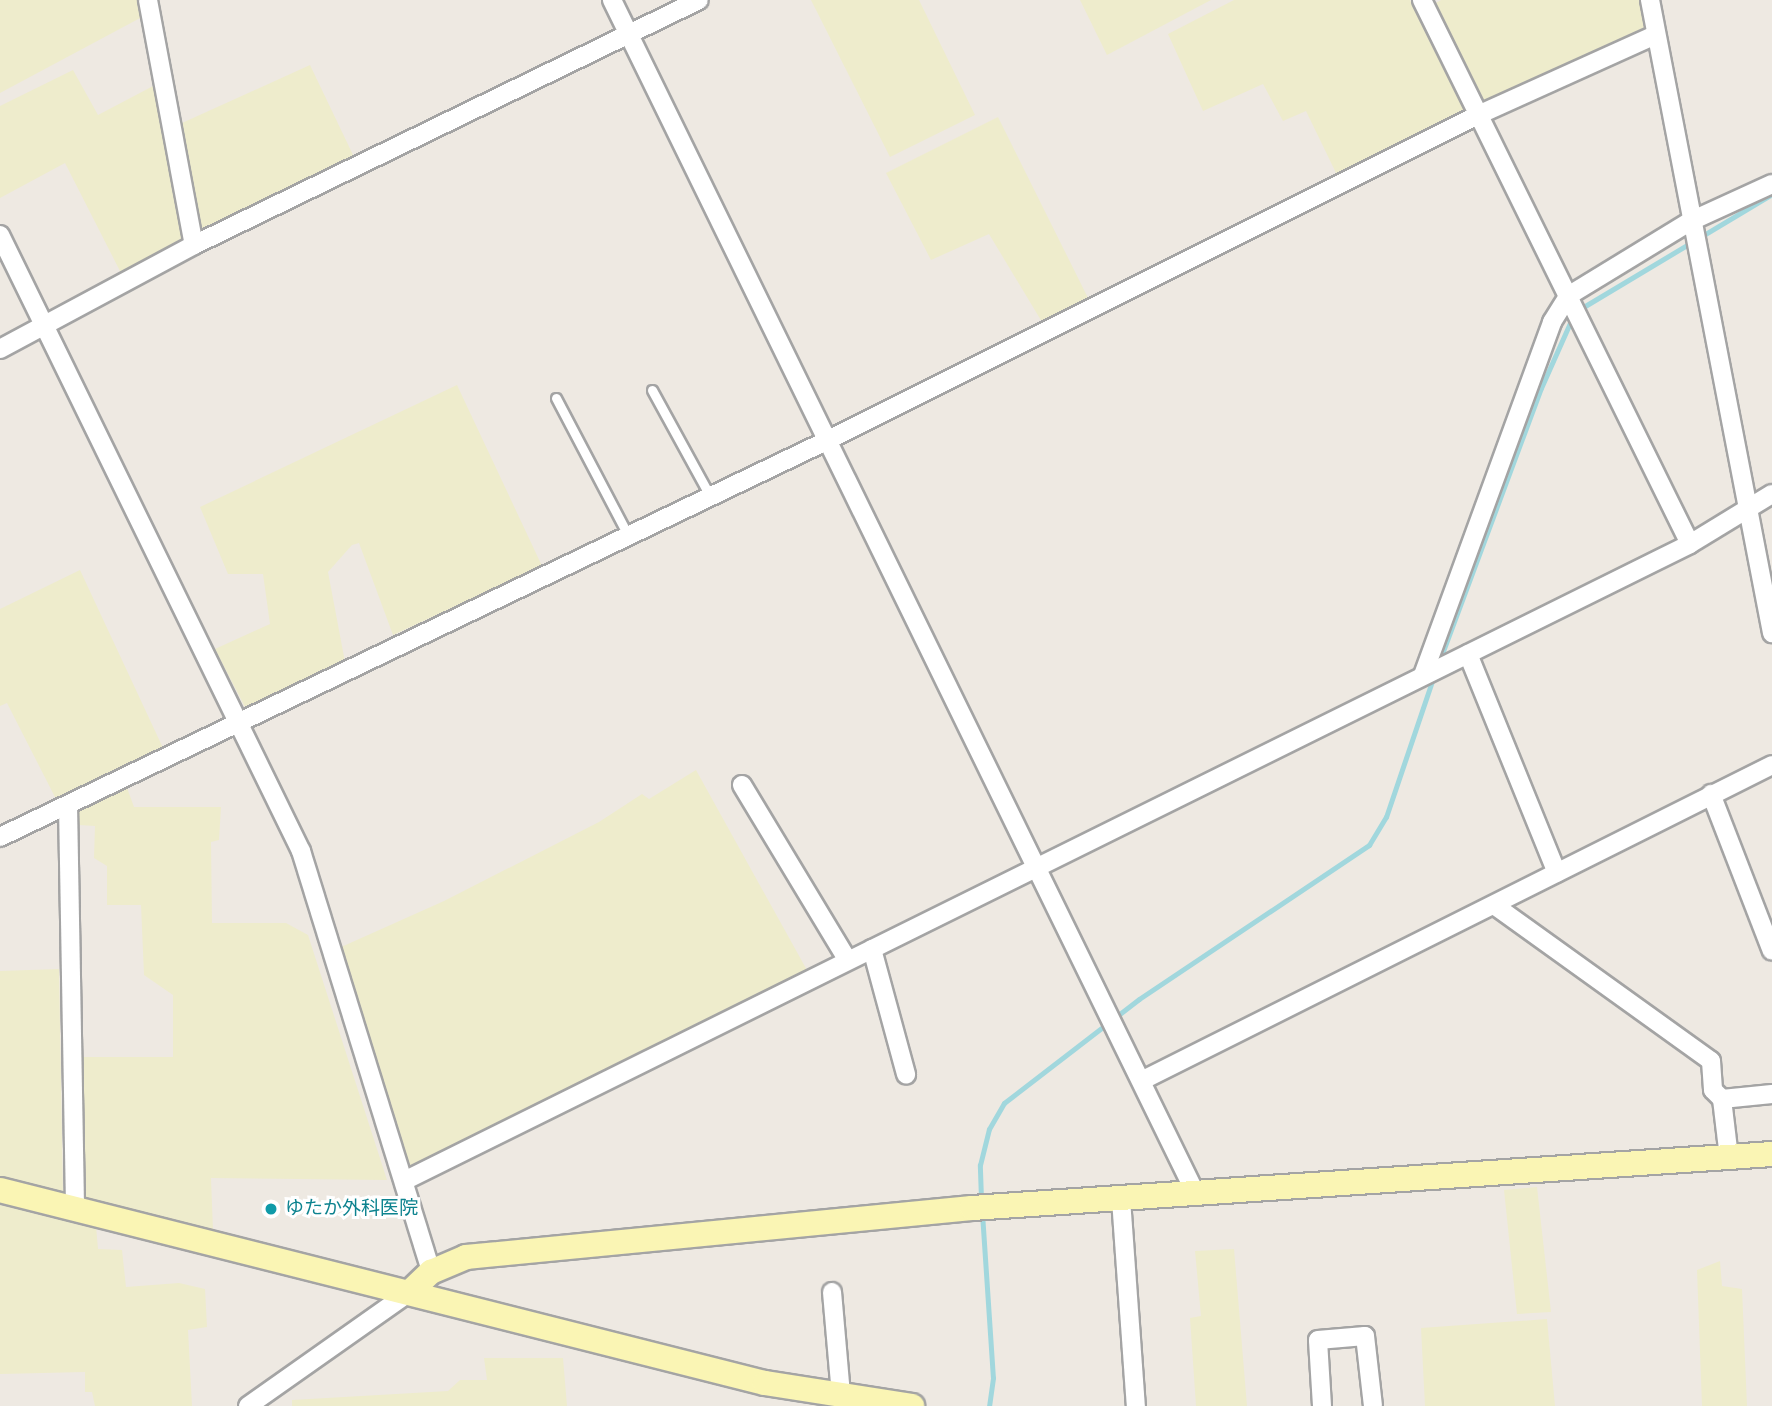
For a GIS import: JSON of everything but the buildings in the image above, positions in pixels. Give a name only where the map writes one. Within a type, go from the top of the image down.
[{"type":"street","points":[[148,0],[194,246]]},
{"type":"street","points":[[612,0],[1035,867],[1143,1080],[1195,1192]]},
{"type":"street","points":[[0,349],[194,246],[699,0]]},
{"type":"street","points":[[1422,0],[1690,544]]},
{"type":"street","points":[[1650,0],[1697,256],[1772,632]]},
{"type":"street","points":[[0,836],[826,441],[1478,115],[1655,35]]},
{"type":"street","points":[[1426,673],[1552,322],[1570,299],[1692,225],[1772,184]]},
{"type":"street","points":[[0,235],[241,721],[301,851],[431,1272]]},
{"type":"street","points":[[404,1181],[846,959],[872,949],[1690,544],[1747,512],[1772,494]]},
{"type":"street","points":[[1460,657],[1557,873]]},
{"type":"street","points":[[1143,1080],[1772,765]]},
{"type":"street","points":[[742,785],[846,959]]},
{"type":"street","points":[[1711,794],[1772,951]]},
{"type":"street","points":[[68,805],[75,1209]]},
{"type":"street","points":[[1494,905],[1711,1061],[1713,1090],[1722,1099],[1729,1158]]},
{"type":"street","points":[[872,949],[906,1074]]},
{"type":"street","points":[[1722,1099],[1772,1094]]},
{"type":"street","points":[[248,1406],[273,1398],[411,1292],[431,1272],[466,1257],[982,1207],[1772,1154]]},
{"type":"street","points":[[0,1191],[765,1383],[912,1406]]},
{"type":"street","points":[[1121,1199],[1136,1406]]},
{"type":"street","points":[[832,1292],[841,1395]]},
{"type":"street","points":[[1322,1406],[1318,1340],[1365,1336],[1373,1406]]},
{"type":"lane","points":[[652,390],[710,496]]},
{"type":"lane","points":[[556,398],[628,535]]},
{"type":"shaded area","points":[[0,0],[139,0],[142,17],[0,93]]},
{"type":"shaded area","points":[[811,0],[919,0],[975,115],[890,157]]},
{"type":"shaded area","points":[[1080,0],[1211,0],[1107,55]]},
{"type":"shaded area","points":[[1234,0],[1410,0],[1465,111],[1337,175],[1306,111],[1283,121],[1263,84],[1203,111],[1168,34]]},
{"type":"shaded area","points":[[1441,0],[1640,0],[1645,29],[1480,102],[1434,4]]},
{"type":"shaded area","points":[[310,65],[354,157],[201,234],[182,123]]},
{"type":"shaded area","points":[[73,70],[98,115],[155,85],[184,242],[122,275],[65,163],[0,198],[0,106]]},
{"type":"shaded area","points":[[998,117],[1089,300],[1042,322],[989,234],[931,260],[886,173]]},
{"type":"shaded area","points":[[457,385],[542,566],[393,635],[359,543],[352,545],[328,572],[345,662],[246,709],[215,649],[270,624],[263,574],[228,574],[200,507]]},
{"type":"shaded area","points":[[80,570],[163,748],[57,801],[7,703],[0,706],[0,609]]},
{"type":"shaded area","points":[[696,770],[808,972],[410,1166],[339,948],[444,901],[599,822],[642,794],[649,799]]},
{"type":"shaded area","points":[[126,785],[134,807],[221,807],[219,840],[211,842],[212,923],[286,923],[308,935],[387,1180],[211,1178],[213,1230],[82,1200],[79,1057],[173,1057],[173,995],[144,975],[141,905],[107,905],[107,866],[94,858],[95,826],[79,825],[78,811]]},
{"type":"shaded area","points":[[59,969],[63,1195],[0,1181],[0,971]]},
{"type":"shaded area","points":[[1537,1187],[1551,1312],[1517,1314],[1504,1190]]},
{"type":"shaded area","points":[[0,1205],[96,1226],[98,1249],[122,1250],[126,1287],[179,1283],[205,1289],[207,1327],[188,1330],[192,1406],[95,1406],[92,1392],[85,1392],[85,1372],[0,1374]]},
{"type":"shaded area","points":[[1234,1249],[1247,1406],[1196,1406],[1190,1318],[1201,1316],[1195,1251]]},
{"type":"shaded area","points":[[1720,1261],[1722,1286],[1742,1289],[1747,1406],[1702,1406],[1697,1270]]},
{"type":"shaded area","points":[[1547,1319],[1555,1406],[1425,1406],[1421,1328]]},
{"type":"shaded area","points":[[484,1358],[563,1358],[567,1406],[292,1406],[292,1400],[448,1391],[460,1380],[487,1380]]},
{"type":"waterway","points":[[1580,309],[1772,194]]},
{"type":"waterway","points":[[1439,662],[1541,388],[1573,316]]},
{"type":"waterway","points":[[981,1199],[980,1165],[989,1129],[1004,1103],[1139,999],[1369,845],[1386,817],[1433,678]]},
{"type":"waterway","points":[[982,1213],[993,1378],[989,1406]]},
{"type":"place","name":"ゆたか外科医院","points":[[271,1209]]}]
